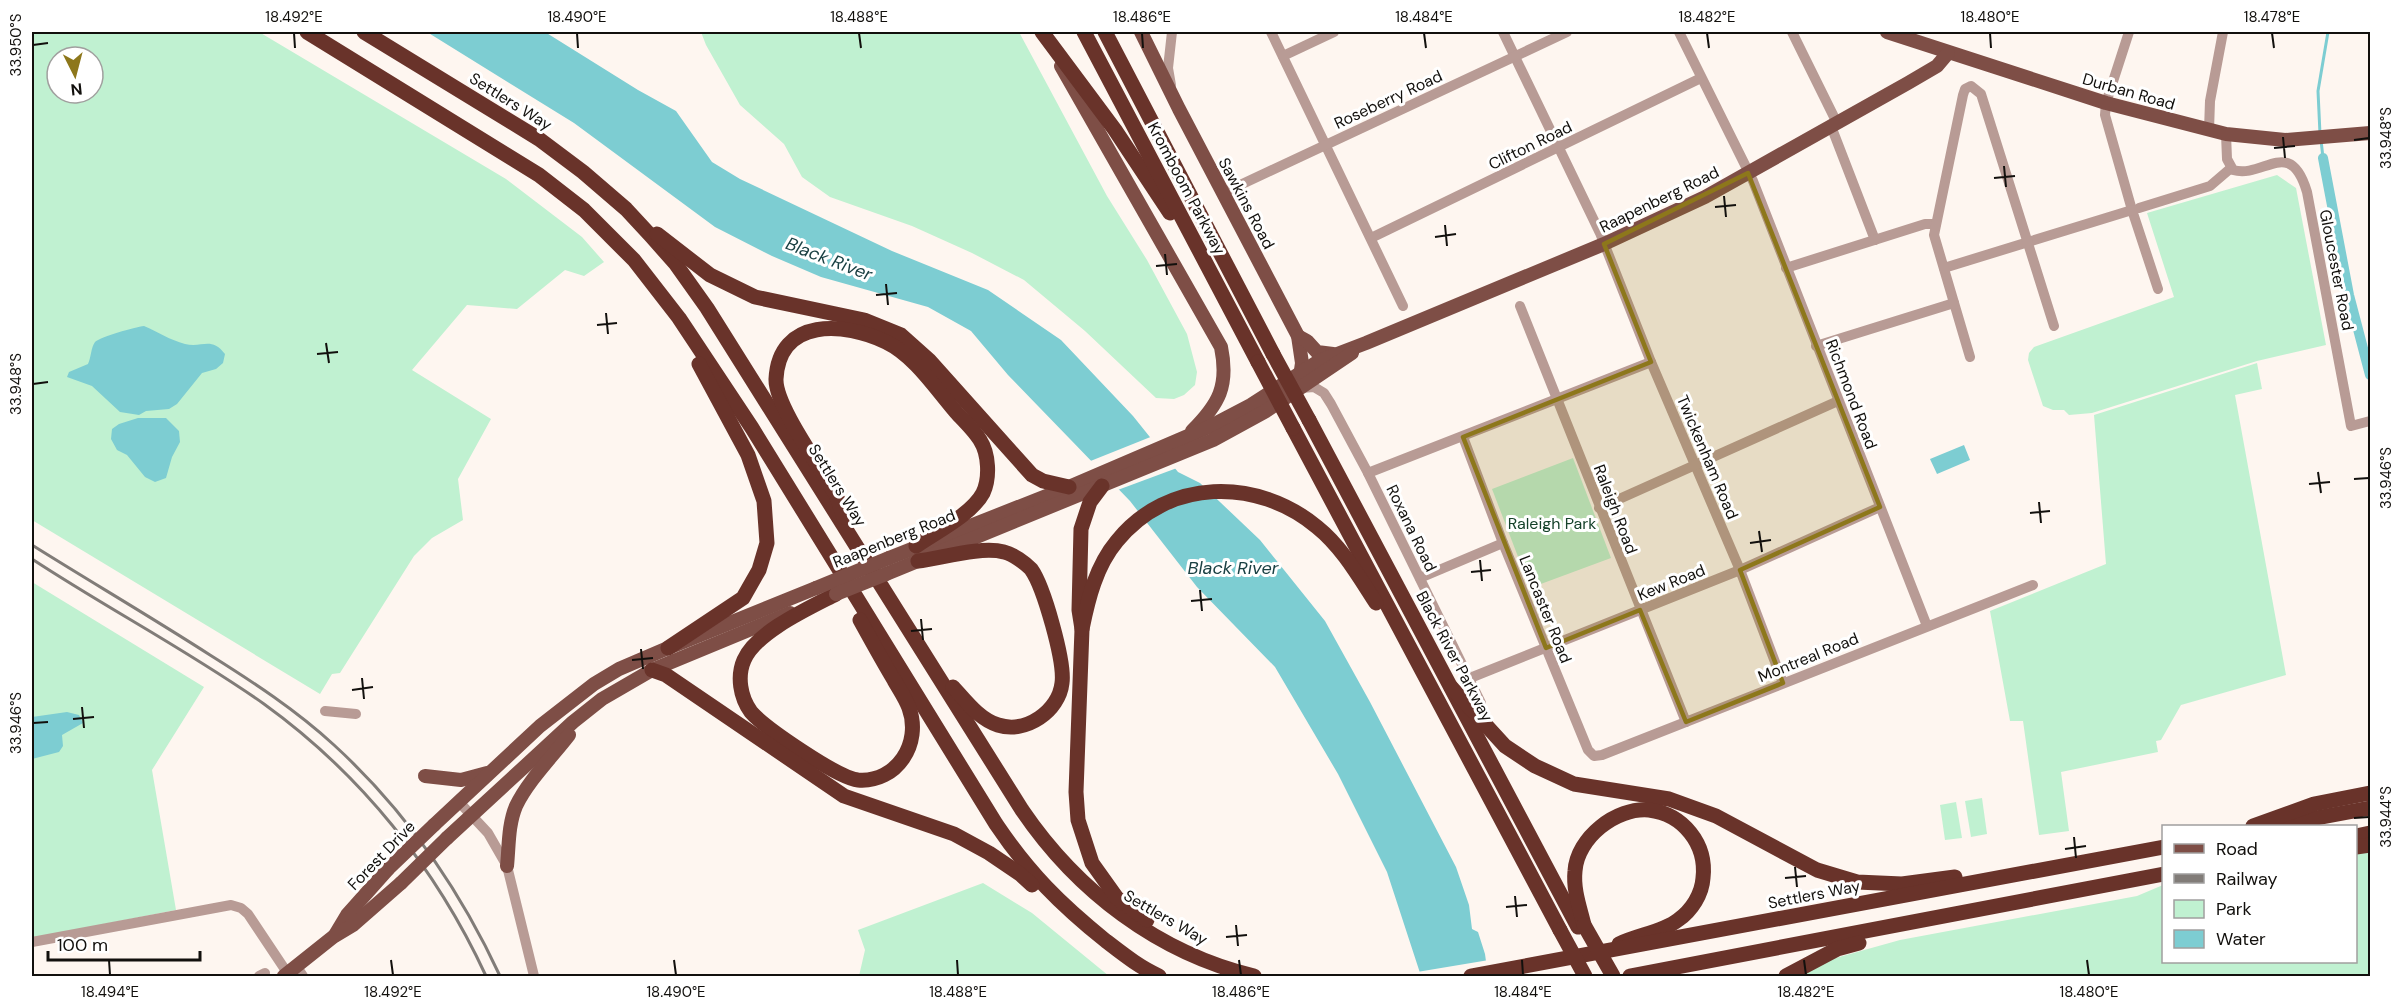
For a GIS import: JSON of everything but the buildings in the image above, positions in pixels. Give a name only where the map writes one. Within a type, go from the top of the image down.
[{"type":"highway","points":[[307,32],[553,185],[584,210],[622,247],[646,274],[679,318],[752,428],[1001,831],[1028,868],[1067,910],[1141,968],[1159,976]]},
{"type":"highway","name":"Settlers Way","points":[[364,32],[546,144],[598,184],[637,220],[670,257],[697,293],[1022,810],[1056,855],[1107,904],[1136,925],[1176,947],[1235,972],[1254,976]]},
{"type":"highway","points":[[1041,32],[1115,130],[1222,293]]},
{"type":"highway","name":"Kromboom Parkway","points":[[1084,32],[1430,686]]},
{"type":"highway","name":"Kromboom Parkway","points":[[1106,32],[1273,354]]},
{"type":"highway","points":[[637,220],[672,243],[710,275],[755,297],[864,320],[901,335],[928,360],[1032,475],[1043,481],[1069,486]]},
{"type":"highway","points":[[668,648],[743,598],[759,570],[767,543],[764,501],[748,455],[701,369],[679,318]]},
{"type":"highway","points":[[851,540],[837,498],[783,405],[776,380],[781,356],[794,339],[812,329],[836,327],[887,342],[912,361],[981,441],[987,462],[987,476],[982,495],[966,513],[917,554]]},
{"type":"highway","name":"Black River Parkway","points":[[1273,354],[1581,926],[1605,976]]},
{"type":"highway","points":[[1101,482],[1090,502],[1081,529],[1079,610],[1082,630],[1076,792],[1078,820],[1092,863],[1117,898],[1150,923],[1176,947]]},
{"type":"highway","points":[[1082,630],[1097,573],[1115,542],[1127,529],[1153,509],[1195,493],[1227,491],[1251,493],[1283,504],[1318,527],[1351,565],[1430,686],[1585,976]]},
{"type":"highway","points":[[823,542],[849,602],[909,708],[913,732],[906,757],[890,772],[875,779],[857,780],[837,774],[764,724],[751,711],[740,687],[745,659],[757,641],[824,596]]},
{"type":"highway","points":[[917,554],[1005,552],[1030,569],[1042,591],[1061,664],[1062,683],[1056,702],[1041,718],[1017,727],[998,725],[972,709],[928,661]]},
{"type":"highway","points":[[652,670],[666,675],[844,796],[954,834],[989,853],[1020,874],[1059,910],[1067,910]]},
{"type":"highway","points":[[1451,687],[1505,746],[1535,766],[1574,784],[1670,799],[1716,816],[1817,870],[1857,882],[1902,884],[1944,878],[2020,874]]},
{"type":"highway","points":[[2256,825],[2314,804],[2370,793]]},
{"type":"highway","points":[[2276,825],[2370,808]]},
{"type":"highway","points":[[1603,952],[1635,936],[1660,929],[1678,920],[1693,905],[1702,886],[1705,866],[1699,844],[1687,828],[1672,817],[1648,810],[1620,815],[1596,829],[1580,850],[1575,870],[1575,890],[1581,926],[1613,976]]},
{"type":"highway","name":"Settlers Way","points":[[1471,976],[2162,846]]},
{"type":"highway","points":[[1631,976],[1897,927],[2162,874]]},
{"type":"highway","points":[[1786,976],[1837,949],[1880,938],[1897,927]]},
{"type":"main road","points":[[1041,32],[1221,347],[1225,364],[1221,393],[1209,413],[1186,437]]},
{"type":"main road","points":[[1141,32],[1179,109]]},
{"type":"main road","name":"Durban Road","points":[[1887,32],[2106,103],[2226,134],[2263,139],[2304,139],[2370,133]]},
{"type":"main road","name":"Raapenberg Road","points":[[1168,452],[1186,437],[1232,416],[1333,354],[1366,343],[1604,244],[1705,196],[1748,174],[1937,66],[1948,53]]},
{"type":"main road","name":"Sawkins Road","points":[[1179,109],[1298,336],[1302,363],[1298,388]]},
{"type":"main road","points":[[1298,336],[1307,341],[1317,352],[1333,354]]},
{"type":"main road","name":"Raapenberg Road","points":[[472,816],[593,705],[652,670],[897,562],[1247,422],[1366,343]]},
{"type":"main road","name":"Raapenberg Road","points":[[917,554],[1069,486],[1101,482]]},
{"type":"main road","name":"Raapenberg Road","points":[[459,802],[540,726],[594,684],[619,669],[668,648],[824,596],[897,562]]},
{"type":"main road","points":[[507,866],[511,825],[516,806],[593,705]]},
{"type":"main road","points":[[425,776],[465,780],[492,771]]},
{"type":"main road","name":"Forest Drive","points":[[333,937],[347,915],[388,869],[459,802]]},
{"type":"main road","name":"Forest Drive","points":[[293,974],[333,937],[353,925],[472,816]]},
{"type":"street","name":"Sawkins Road","points":[[1172,32],[1168,68],[1179,109]]},
{"type":"street","points":[[1271,32],[1403,306]]},
{"type":"street","points":[[1282,56],[1334,32]]},
{"type":"street","name":"Twickenham Road","points":[[1503,32],[1604,244],[1651,362],[1740,570],[1783,683]]},
{"type":"street","name":"Roseberry Road","points":[[1223,193],[1567,32]]},
{"type":"street","name":"Richmond Road","points":[[1679,32],[1748,174],[1927,626]]},
{"type":"street","points":[[1792,32],[1834,124],[1875,240]]},
{"type":"street","points":[[2129,32],[2106,103],[2107,123],[2158,290]]},
{"type":"street","points":[[2209,130],[2210,101],[2223,32]]},
{"type":"street","name":"Clifton Road","points":[[1371,238],[1701,78]]},
{"type":"street","points":[[1970,357],[1934,234],[1963,95],[1965,89],[1971,86],[1981,94],[2054,326]]},
{"type":"street","points":[[1944,268],[2210,186],[2231,168],[2226,153],[2226,134]]},
{"type":"street","name":"Gloucester Road","points":[[2231,168],[2241,171],[2285,162],[2300,174],[2307,192],[2351,426],[2368,422]]},
{"type":"street","points":[[1786,268],[1925,224],[1936,224]]},
{"type":"street","points":[[1816,346],[1954,303]]},
{"type":"street","name":"Raleigh Road","points":[[1520,306],[1686,722]]},
{"type":"street","points":[[1368,473],[1651,362]]},
{"type":"street","name":"Roxana Road","points":[[1298,388],[1314,387],[1324,393],[1331,404],[1368,473],[1481,703]]},
{"type":"street","points":[[1599,508],[1838,401]]},
{"type":"street","name":"Lancaster Road","points":[[1463,437],[1546,648],[1588,750],[1594,756]]},
{"type":"street","name":"Kew Road","points":[[1470,678],[1740,570],[1880,507]]},
{"type":"street","points":[[1420,578],[1503,543]]},
{"type":"street","name":"Montreal Road","points":[[1594,756],[1602,755],[2033,585]]},
{"type":"street","points":[[325,711],[356,714]]},
{"type":"street","points":[[459,802],[488,833],[507,866],[534,976]]},
{"type":"street","points":[[32,942],[231,905],[241,908],[248,915],[293,974]]},
{"type":"highlighted area","points":[[1748,173],[1880,507],[1740,570],[1783,683],[1686,722],[1640,610],[1546,648],[1463,437],[1651,362],[1604,244]]},
{"type":"green space","points":[[32,32],[259,32],[506,179],[582,237],[604,262],[584,276],[565,270],[517,309],[467,305],[412,370],[491,419],[458,479],[463,520],[432,538],[414,556],[340,673],[332,674],[320,694],[32,520]]},
{"type":"green space","points":[[701,32],[1019,32],[1107,196],[1147,260],[1187,334],[1197,372],[1195,385],[1184,395],[1174,399],[1156,398],[1085,331],[1024,280],[912,226],[830,197],[802,177],[784,144],[740,105]]},
{"type":"green space","points":[[2277,175],[2296,188],[2326,345],[2257,361],[2092,413],[2069,415],[2064,410],[2053,410],[2043,406],[2028,360],[2029,353],[2034,347],[2174,297],[2147,213]]},
{"type":"green space","points":[[2257,363],[2262,389],[2235,395],[2286,675],[2181,705],[2161,740],[2156,741],[2158,752],[2061,772],[2069,831],[2039,835],[2023,721],[2010,721],[1990,611],[2106,564],[2094,415]]},
{"type":"green space","name":"Raleigh Park","points":[[1573,458],[1611,558],[1530,588],[1492,489]]},
{"type":"green space","points":[[32,582],[204,687],[152,770],[176,910],[32,938]]},
{"type":"green space","points":[[1982,798],[1987,834],[1971,837],[1965,801]]},
{"type":"green space","points":[[1956,802],[1962,838],[1945,840],[1940,805]]},
{"type":"green space","points":[[2370,845],[2370,976],[1799,976],[1832,959],[1900,940],[2137,896],[2162,885],[2162,963],[2357,963],[2357,847]]},
{"type":"green space","points":[[983,883],[1032,913],[1109,976],[859,976],[865,950],[858,930]]},
{"type":"water","name":"Black River","points":[[427,32],[545,32],[676,111],[712,162],[740,179],[892,251],[988,290],[1061,340],[1133,416],[1178,472],[1200,483],[1260,540],[1325,621],[1456,867],[1469,905],[1472,929],[1478,932],[1485,954],[1488,976],[1421,976],[1387,872],[1338,774],[1275,667],[1197,587],[1130,501],[1008,375],[971,331],[928,307],[821,277],[772,256],[715,227],[574,123]]},
{"type":"water","points":[[144,326],[185,344],[215,345],[225,354],[223,363],[216,369],[202,373],[177,404],[169,409],[146,411],[139,415],[120,412],[92,386],[67,377],[69,372],[88,364],[95,342],[98,340]]},
{"type":"water","points":[[138,418],[166,418],[179,431],[180,442],[172,457],[166,478],[155,482],[145,477],[127,455],[117,450],[111,439],[112,429],[119,424]]},
{"type":"water","points":[[1964,445],[1970,460],[1937,474],[1930,459]]},
{"type":"water","points":[[67,712],[79,715],[83,723],[62,735],[63,746],[59,752],[32,759],[32,717]]},
{"type":"pier","points":[[1153,436],[1177,468],[1115,491],[1088,462]]},
{"type":"pier","points":[[1489,960],[1491,976],[1418,976],[1417,972]]},
{"type":"waterway","points":[[2320,134],[2318,91],[2328,32]]},
{"type":"waterway","points":[[2321,140],[2323,158]]},
{"type":"waterway","points":[[2323,158],[2349,295],[2370,375]]},
{"type":"railway","points":[[32,545],[242,676],[320,732],[384,796],[429,853],[467,913],[500,976]]},
{"type":"railway","points":[[32,559],[236,685],[299,731],[333,761],[364,792],[419,861],[444,898],[486,976]]}]
